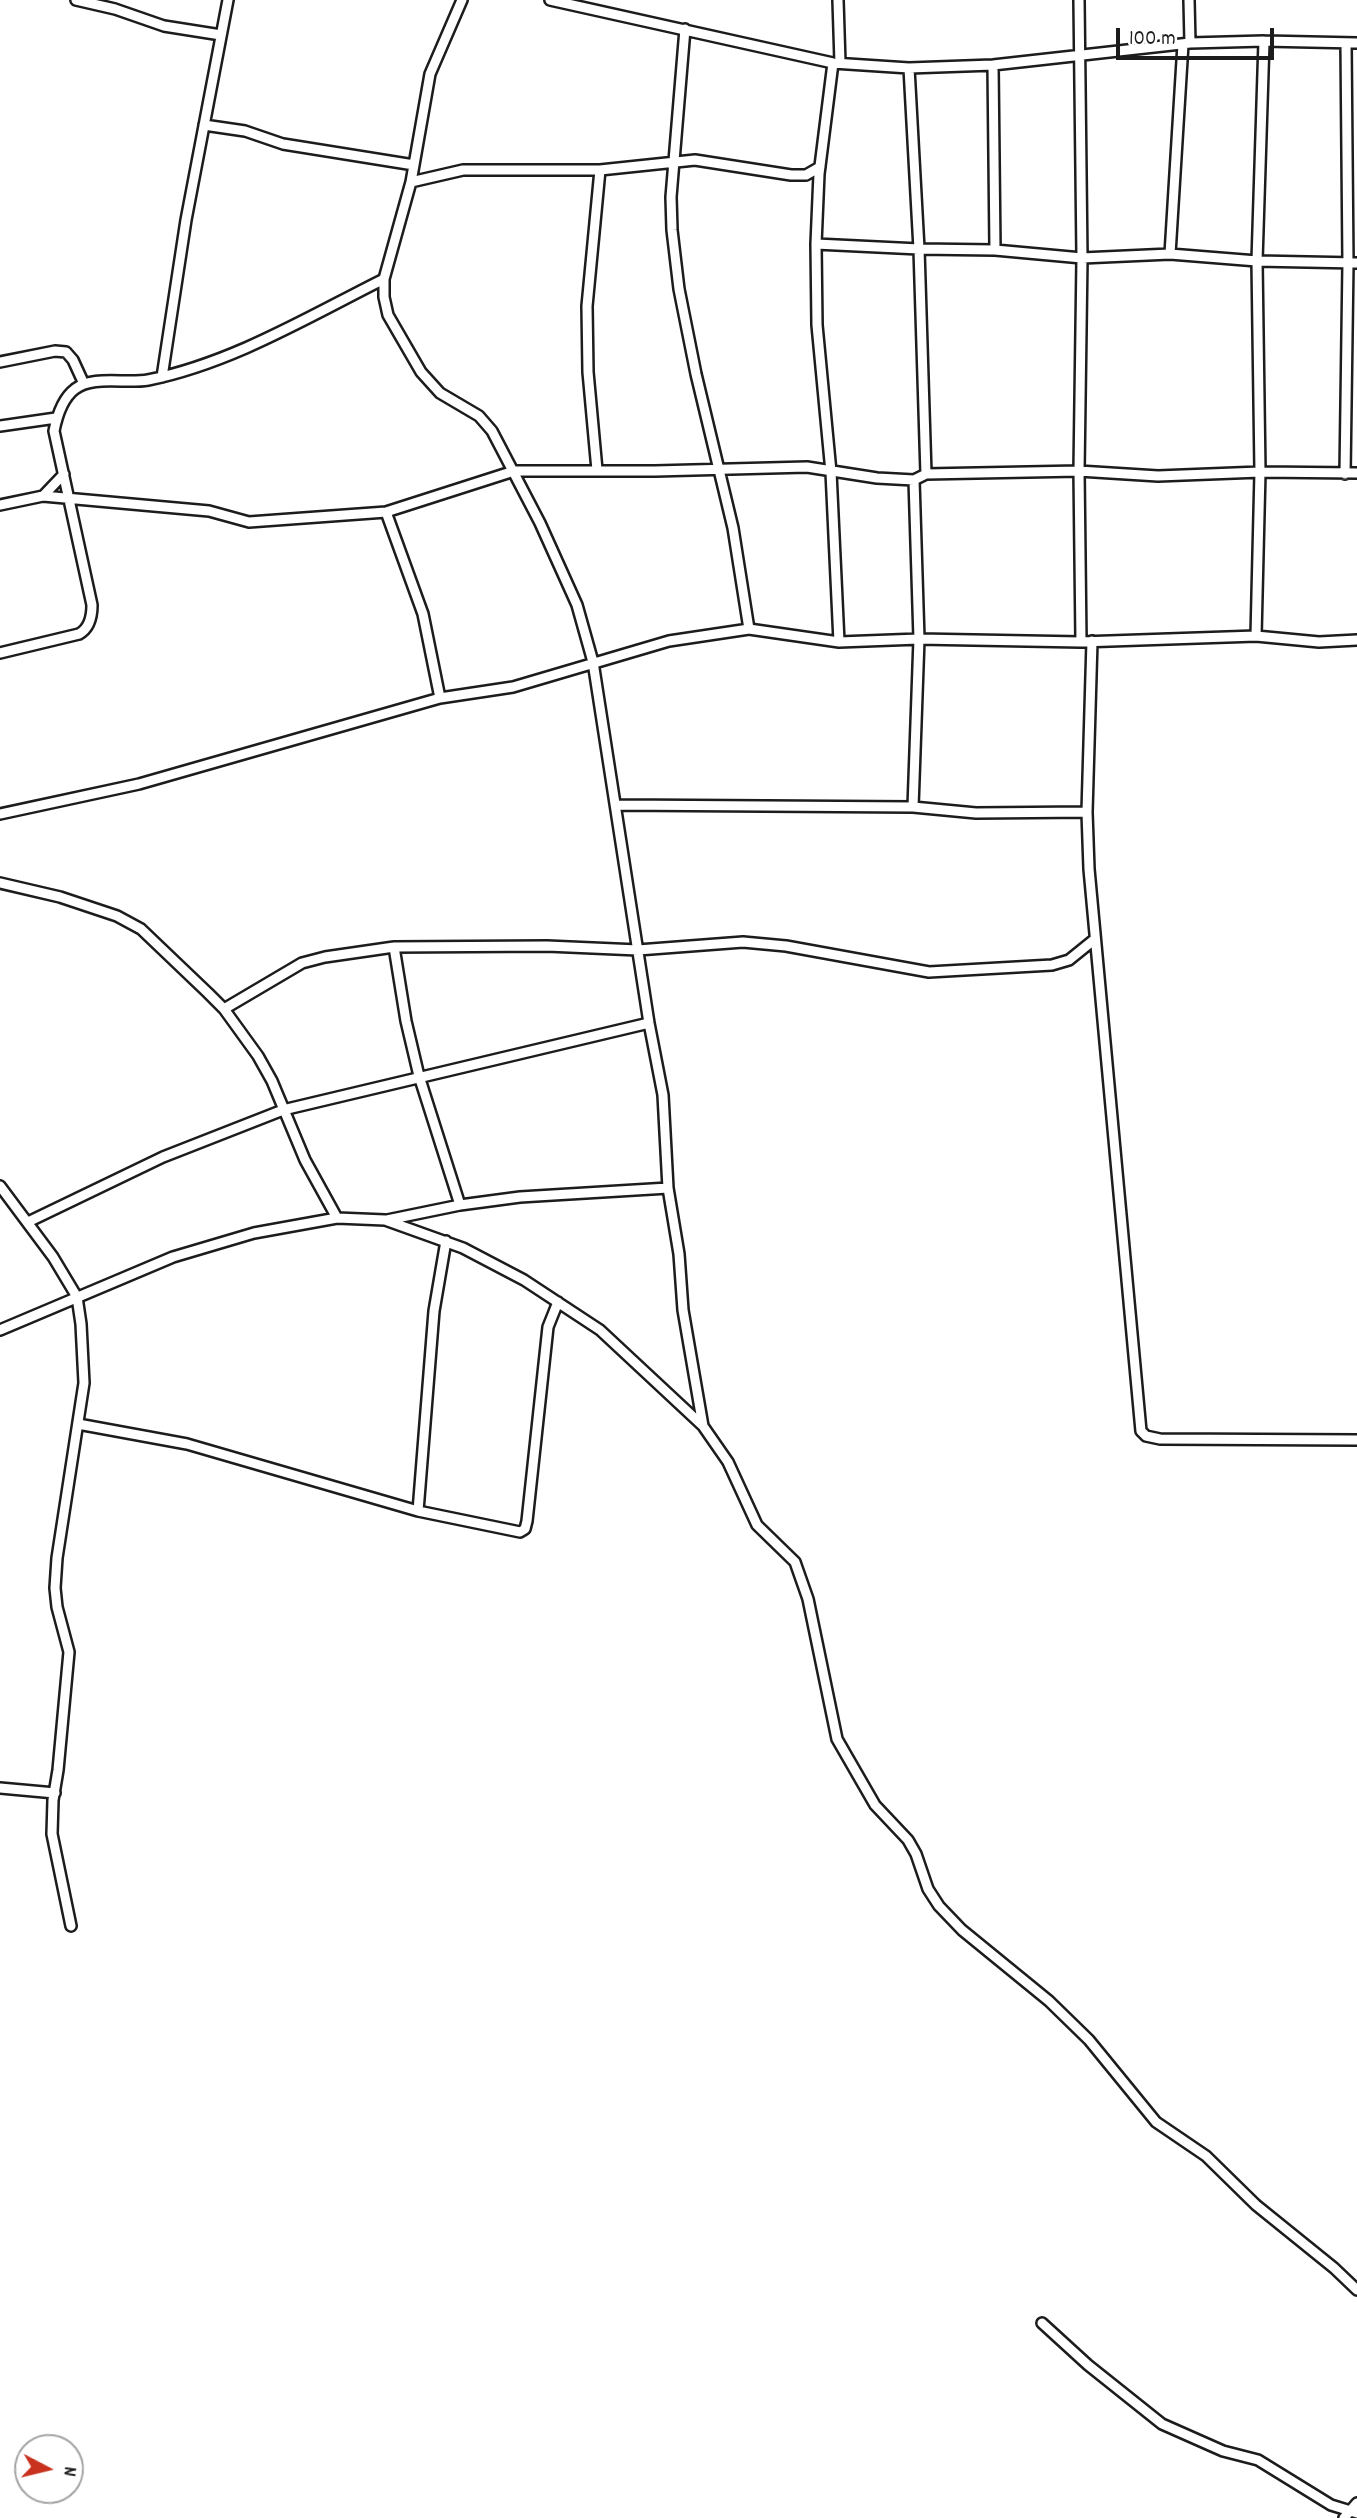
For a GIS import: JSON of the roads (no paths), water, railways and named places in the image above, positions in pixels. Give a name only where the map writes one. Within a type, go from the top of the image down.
[{"type":"street","points":[[76,0],[114,9],[164,26],[220,35]]},
{"type":"street","points":[[162,377],[186,220],[228,0]]},
{"type":"street","points":[[462,0],[430,74],[411,183],[384,279],[384,297],[388,315],[421,372],[440,393],[479,416],[492,431],[514,471],[577,605],[593,662],[649,1023],[663,1095],[668,1188],[684,1310],[704,1426]]},
{"type":"street","points":[[550,0],[836,63],[909,68],[993,65],[1187,43],[1357,43]]},
{"type":"street","points":[[838,0],[836,63],[820,167],[816,244],[817,325],[831,472],[839,642]]},
{"type":"street","points":[[1079,0],[1082,258],[1079,471],[1081,642]]},
{"type":"street","points":[[1170,254],[1189,0]]},
{"type":"street","points":[[685,29],[671,197],[672,230],[679,289],[733,527],[749,629]]},
{"type":"street","points":[[1256,636],[1260,472],[1257,261],[1264,41]]},
{"type":"street","points":[[1345,474],[1352,263],[1346,43]]},
{"type":"street","points":[[993,65],[995,250]]},
{"type":"street","points":[[909,68],[919,249],[926,474]]},
{"type":"street","points":[[204,125],[244,131],[295,146],[414,165]]},
{"type":"street","points":[[411,183],[463,170],[600,170],[695,160],[792,175],[806,175],[820,167]]},
{"type":"street","points":[[597,470],[588,372],[587,306],[600,170]]},
{"type":"street","points":[[816,244],[995,250],[1082,258],[1170,254],[1257,261],[1352,263]]},
{"type":"street","points":[[0,653],[79,634],[89,623],[92,604],[54,431],[56,418],[74,389],[89,381],[139,381],[194,368],[258,342],[384,279]]},
{"type":"street","points":[[0,362],[55,351],[66,352],[73,359],[84,384]]},
{"type":"street","points":[[0,426],[56,418]]},
{"type":"street","points":[[0,505],[43,496],[209,511],[249,522],[386,512],[514,471],[807,467],[914,480],[926,474],[1079,471],[1157,476],[1260,472],[1357,473]]},
{"type":"street","points":[[43,496],[64,474]]},
{"type":"street","points":[[913,807],[919,639],[914,480]]},
{"type":"street","points":[[386,512],[423,614],[440,698]]},
{"type":"street","points":[[0,814],[138,784],[440,698],[513,687],[669,640],[749,629],[839,642],[919,639],[1081,642],[1256,636],[1319,642],[1357,640]]},
{"type":"street","points":[[1092,641],[1087,812],[1095,939],[1141,1432],[1160,1439],[1357,1440]]},
{"type":"street","points":[[616,805],[913,807],[976,813],[1087,812]]},
{"type":"street","points":[[0,883],[60,897],[117,916],[141,929],[224,1009],[258,1056],[272,1081],[305,1160],[337,1218]]},
{"type":"street","points":[[224,1009],[302,963],[394,947],[547,946],[638,950],[743,942],[786,946],[929,972],[1052,965],[1069,960],[1095,939]]},
{"type":"street","points":[[394,947],[405,1021],[419,1076],[460,1205]]},
{"type":"street","points":[[28,1222],[163,1157],[283,1110],[649,1023]]},
{"type":"street","points":[[0,1186],[53,1257],[77,1297],[84,1360],[84,1383],[57,1558],[55,1588],[57,1607],[69,1652],[52,1834],[71,1926]]},
{"type":"street","points":[[0,1330],[173,1257],[254,1233],[337,1218],[385,1220],[460,1205],[520,1197],[668,1188]]},
{"type":"street","points":[[385,1220],[463,1248],[524,1280],[600,1330],[704,1426],[728,1462],[757,1525],[795,1562],[808,1599],[837,1740],[876,1805],[908,1840],[916,1854],[928,1889],[939,1906],[955,1924],[1049,2001],[1089,2040],[1156,2122],[1206,2156],[1256,2205],[1357,2290]]},
{"type":"street","points":[[418,1511],[434,1311],[446,1241]]},
{"type":"street","points":[[78,1424],[187,1444],[418,1511],[520,1532],[525,1529],[538,1435],[548,1327],[558,1302]]},
{"type":"street","points":[[0,1788],[55,1793]]},
{"type":"street","points":[[1042,2323],[1088,2365],[1162,2424],[1223,2451],[1258,2460],[1331,2505],[1355,2508]]},
{"type":"street","points":[[1344,2518],[1355,2508]]}]
